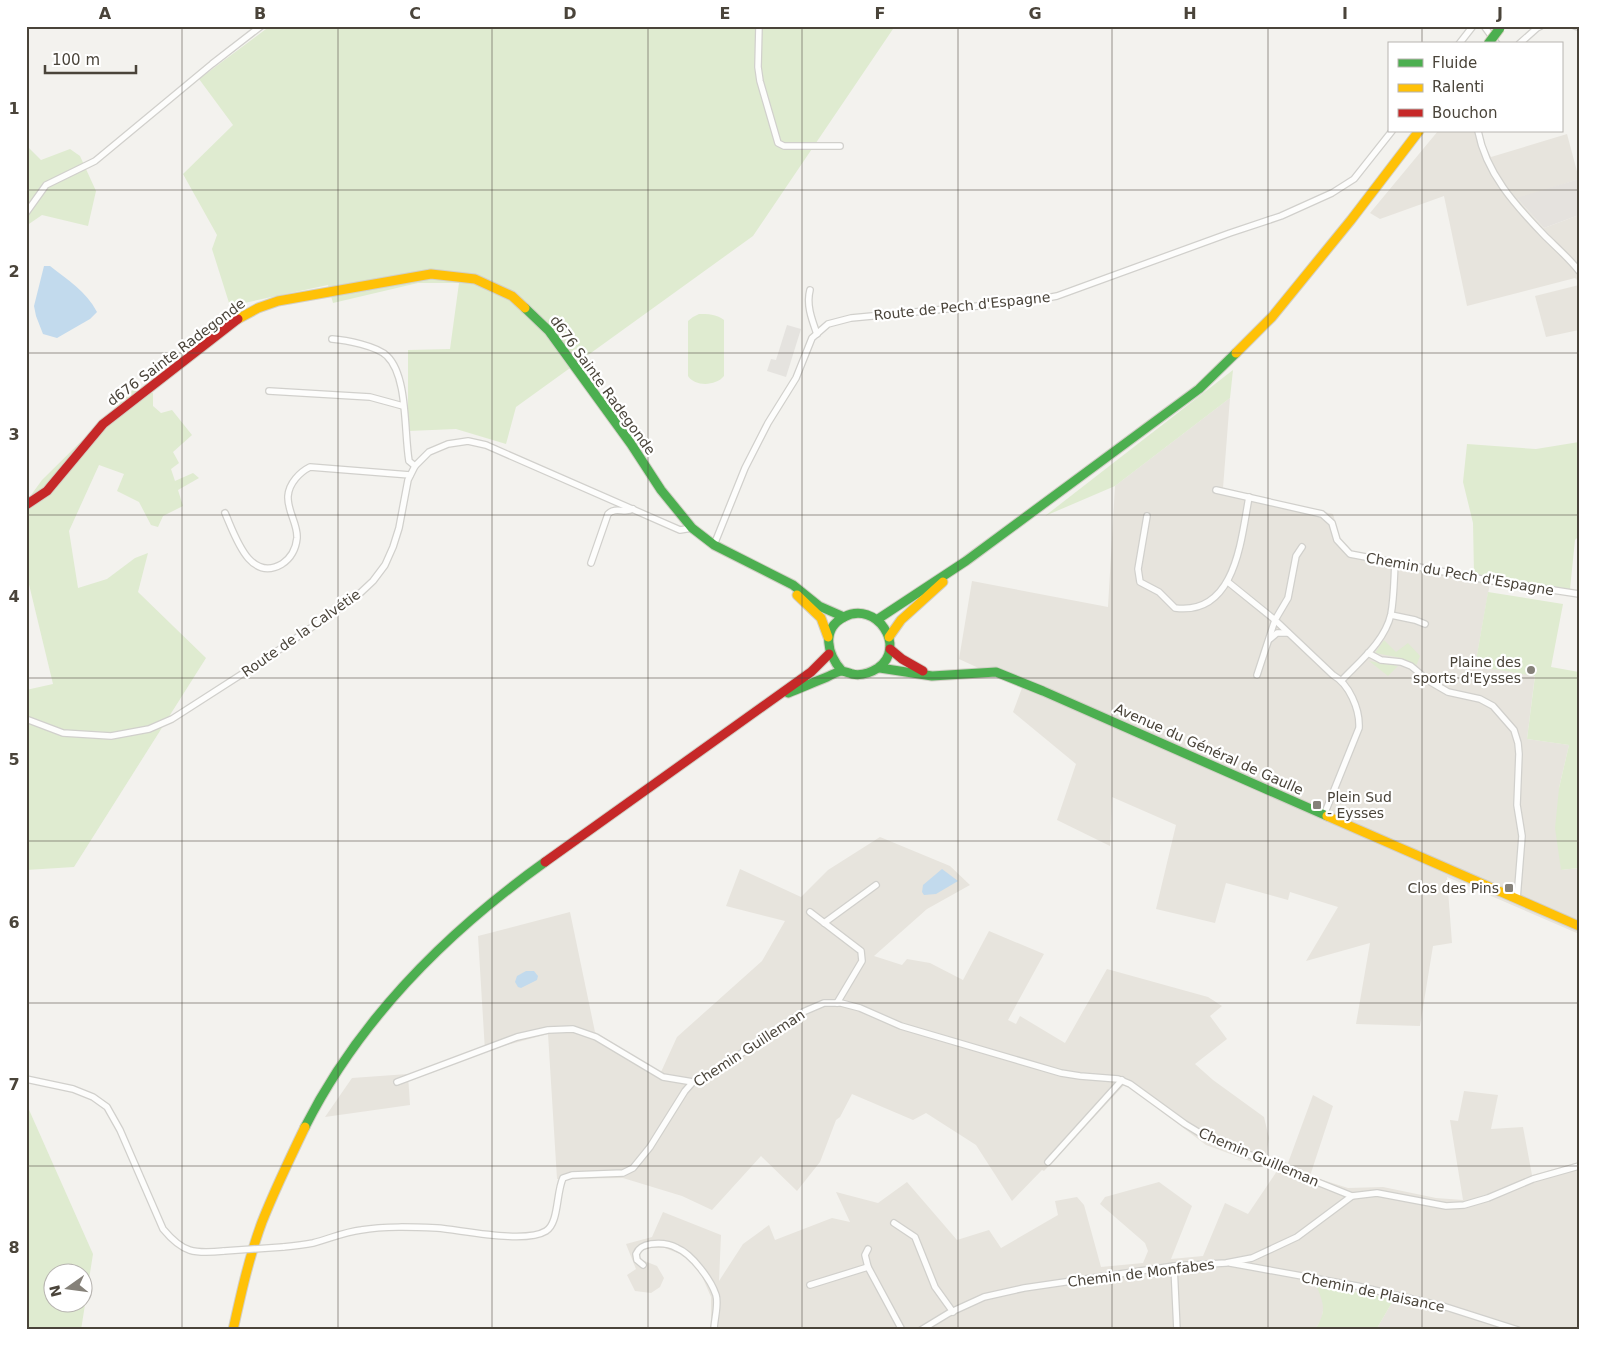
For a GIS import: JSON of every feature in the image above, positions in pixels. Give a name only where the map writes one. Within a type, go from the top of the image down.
[{"type":"main road","points":[[1490,42],[1501,27]]},
{"type":"main road","points":[[878,619],[892,612],[966,561],[1199,389],[1272,317],[1351,220],[1418,132]]},
{"type":"main road","name":"d676 Sainte Radegonde","points":[[26,505],[46,491],[103,424],[237,320],[258,308],[278,301],[431,274],[475,279],[512,296],[549,331],[631,444],[661,490],[692,528],[714,545],[772,573]]},
{"type":"main road","points":[[889,637],[901,620],[966,561]]},
{"type":"main road","points":[[772,573],[794,585],[818,606],[844,617]]},
{"type":"main road","points":[[772,573],[821,618],[828,637],[829,654],[834,664],[842,670],[851,675],[861,676],[871,673],[880,668],[890,649],[889,637],[885,627],[878,619],[861,613],[852,613],[837,622],[828,637]]},
{"type":"main road","points":[[890,649],[902,660],[932,676]]},
{"type":"main road","points":[[233,1330],[246,1272],[260,1230],[276,1187],[297,1141],[351,1051],[418,970],[446,941],[540,865],[811,672],[829,654]]},
{"type":"main road","name":"Avenue du Général de Gaulle","points":[[880,668],[932,676],[996,672],[1579,926]]},
{"type":"main road","points":[[771,700],[842,670]]},
{"type":"street","points":[[26,213],[46,184],[96,161],[212,64],[261,26]]},
{"type":"street","points":[[759,26],[758,67],[760,81],[778,143],[781,146],[840,146]]},
{"type":"street","points":[[1461,42],[1472,26]]},
{"type":"street","points":[[1484,26],[1496,42]]},
{"type":"street","points":[[1521,42],[1541,26]]},
{"type":"street","points":[[1575,26],[1579,27]]},
{"type":"street","name":"Route de Pech d'Espagne","points":[[714,545],[745,468],[768,424],[796,378],[812,338],[828,324],[851,318],[1041,300],[1057,296],[1281,216],[1332,194],[1354,179],[1391,132]]},
{"type":"street","points":[[1478,132],[1481,148],[1509,197],[1579,271]]},
{"type":"street","points":[[810,290],[808,297],[811,319],[817,334]]},
{"type":"street","points":[[332,339],[365,345],[387,355],[398,374],[402,389],[409,461],[415,466]]},
{"type":"street","points":[[269,391],[370,397],[403,406]]},
{"type":"street","name":"Route de la Calvétie","points":[[26,719],[63,733],[111,736],[149,729],[172,719],[270,656],[349,602],[373,580],[385,565],[394,547],[410,476],[415,466],[429,452],[448,444],[468,441],[486,445],[680,530],[692,528]]},
{"type":"street","points":[[225,513],[238,541],[254,565],[265,568],[276,567],[286,561],[293,553],[297,538],[288,496],[292,484],[303,471],[310,467],[410,476]]},
{"type":"street","name":"Chemin du Pech d'Espagne","points":[[1216,490],[1322,514],[1332,523],[1338,540],[1350,554],[1579,594]]},
{"type":"street","points":[[1147,516],[1138,569],[1140,582],[1159,592],[1171,606],[1184,609],[1196,608],[1204,605],[1222,590],[1228,582],[1241,541],[1249,497]]},
{"type":"street","points":[[592,563],[608,514],[616,510],[628,512],[633,509]]},
{"type":"street","points":[[1257,675],[1275,620],[1288,598],[1296,556],[1302,547]]},
{"type":"street","points":[[1342,680],[1368,653],[1381,636],[1391,615],[1395,563]]},
{"type":"street","points":[[1228,582],[1275,620],[1333,675],[1342,680],[1355,705],[1360,728],[1324,816]]},
{"type":"street","points":[[1391,615],[1425,624]]},
{"type":"street","points":[[1270,639],[1278,633],[1288,633]]},
{"type":"street","points":[[1368,653],[1380,660],[1401,662],[1411,666],[1429,681],[1448,692],[1480,699],[1493,706],[1514,730],[1519,754],[1516,805],[1522,836],[1517,899]]},
{"type":"street","points":[[824,923],[876,885]]},
{"type":"street","points":[[810,912],[861,952],[862,961],[838,1003]]},
{"type":"street","name":"Chemin Guilleman","points":[[26,1079],[73,1089],[93,1097],[107,1107],[120,1130],[163,1229],[170,1238],[184,1249],[202,1253],[313,1243],[337,1234],[363,1229],[436,1228],[511,1236],[537,1235],[548,1230],[555,1220],[558,1187],[563,1178],[572,1175],[623,1173],[633,1168],[650,1147],[685,1091],[694,1082],[731,1061],[803,1012],[824,1003],[838,1003],[860,1008],[900,1026],[1043,1068],[1080,1076],[1122,1080],[1208,1138],[1352,1196]]},
{"type":"street","points":[[397,1082],[517,1037],[548,1030],[573,1029],[596,1038],[663,1078],[694,1082]]},
{"type":"street","points":[[1048,1162],[1122,1080]]},
{"type":"street","points":[[1352,1196],[1377,1193],[1446,1206],[1464,1205],[1488,1198],[1534,1179],[1579,1166]]},
{"type":"street","name":"Chemin de Monfabes","points":[[921,1330],[984,1297],[1024,1288],[1174,1266],[1252,1258],[1297,1237],[1352,1196]]},
{"type":"street","points":[[894,1223],[915,1237],[935,1287],[953,1312]]},
{"type":"street","points":[[644,1265],[637,1260],[636,1254],[640,1247],[647,1244],[656,1243],[677,1247],[686,1253],[702,1272],[716,1297],[714,1330]]},
{"type":"street","points":[[868,1249],[865,1255],[868,1267],[902,1330]]},
{"type":"street","name":"Chemin de Plaisance","points":[[1226,1262],[1357,1286],[1428,1302],[1518,1330]]},
{"type":"street","points":[[1174,1266],[1177,1330]]},
{"type":"street","points":[[810,1285],[868,1267]]},
{"type":"shaded area","points":[[1437,132],[1477,132],[1491,157],[1567,134],[1579,179],[1518,199],[1544,228],[1579,215],[1579,282],[1575,278],[1467,306],[1444,196],[1380,219],[1370,213]]},
{"type":"shaded area","points":[[1579,179],[1579,215],[1544,228],[1517,198]]},
{"type":"shaded area","points":[[1579,285],[1579,330],[1546,337],[1535,296]]},
{"type":"shaded area","points":[[787,325],[801,329],[786,377],[767,371],[771,359],[776,360]]},
{"type":"shaded area","points":[[1230,398],[1223,488],[1333,514],[1340,538],[1351,551],[1491,577],[1475,666],[1535,675],[1527,739],[1569,745],[1559,788],[1561,870],[1579,868],[1579,934],[1447,877],[1452,943],[1433,946],[1420,1026],[1356,1024],[1370,943],[1306,961],[1338,907],[1290,892],[1288,900],[1226,883],[1215,923],[1156,909],[1176,825],[1112,797],[1110,846],[1057,820],[1076,764],[1013,712],[1022,688],[959,659],[972,581],[1108,607],[1115,486]]},
{"type":"shaded area","points":[[880,837],[950,866],[970,885],[927,909],[874,956],[902,965],[907,959],[930,963],[963,980],[989,931],[1044,954],[1008,1020],[1016,1024],[1020,1016],[1065,1043],[1107,969],[1208,997],[1222,1006],[1210,1016],[1227,1039],[1195,1064],[1213,1080],[1264,1117],[1269,1138],[1266,1157],[1288,1163],[1313,1095],[1333,1106],[1310,1176],[1348,1188],[1383,1187],[1436,1198],[1463,1200],[1450,1120],[1458,1121],[1464,1091],[1498,1095],[1491,1129],[1523,1127],[1532,1175],[1579,1162],[1579,1330],[1376,1330],[1394,1299],[1317,1285],[1324,1303],[1322,1318],[1315,1330],[711,1330],[711,1297],[701,1274],[685,1256],[665,1248],[649,1248],[642,1251],[640,1256],[642,1260],[657,1266],[664,1278],[660,1287],[651,1293],[635,1291],[627,1275],[636,1269],[626,1244],[652,1237],[663,1212],[721,1235],[719,1281],[743,1244],[769,1225],[775,1240],[832,1218],[850,1222],[836,1192],[878,1203],[907,1182],[957,1240],[989,1230],[1001,1248],[1058,1215],[1055,1201],[1077,1197],[1084,1205],[1101,1267],[1143,1263],[1148,1251],[1145,1243],[1100,1204],[1105,1197],[1159,1182],[1192,1206],[1171,1259],[1203,1256],[1225,1203],[1248,1214],[1277,1171],[1206,1145],[1125,1084],[1044,1171],[1042,1170],[1012,1201],[976,1145],[926,1113],[913,1120],[852,1094],[840,1117],[836,1120],[820,1162],[797,1191],[761,1156],[712,1210],[682,1196],[623,1178],[557,1179],[548,1034],[485,1051],[478,936],[570,912],[595,1032],[661,1072],[677,1037],[762,961],[785,921],[726,906],[740,869],[801,897],[828,870]]},
{"type":"shaded area","points":[[408,1074],[410,1105],[325,1117],[352,1078]]},
{"type":"green space","points":[[270,26],[895,26],[753,236],[516,407],[506,444],[456,429],[408,431],[408,350],[450,349],[459,283],[418,283],[333,303],[328,285],[230,306],[212,249],[217,235],[183,174],[233,125],[199,79]]},
{"type":"green space","points":[[26,145],[41,160],[70,149],[80,156],[96,191],[88,226],[42,215],[26,226]]},
{"type":"green space","points":[[699,314],[715,315],[724,320],[724,376],[716,382],[706,384],[695,382],[688,376],[688,321]]},
{"type":"green space","points":[[1233,370],[1230,398],[1115,486],[1045,516]]},
{"type":"green space","points":[[133,390],[153,393],[153,406],[161,413],[172,410],[192,435],[173,452],[179,463],[171,469],[175,481],[193,473],[199,478],[178,490],[183,506],[163,516],[158,527],[151,525],[139,502],[117,491],[124,474],[99,465],[69,531],[78,588],[107,579],[135,558],[148,553],[138,592],[206,658],[74,867],[26,870],[26,690],[53,684],[26,572],[26,502],[42,480]]},
{"type":"green space","points":[[1579,442],[1579,536],[1575,540],[1570,589],[1474,574],[1473,523],[1463,482],[1467,444],[1536,449]]},
{"type":"green space","name":"Plaine des sports d'Eysses","points":[[1488,592],[1563,604],[1551,667],[1579,672],[1579,868],[1561,870],[1555,828],[1559,788],[1569,745],[1527,739],[1535,676],[1475,666]]},
{"type":"green space","points":[[1384,640],[1396,652],[1408,643],[1420,656],[1416,666],[1401,658],[1375,653]]},
{"type":"green space","points":[[1369,661],[1398,666],[1388,676]]},
{"type":"green space","points":[[26,1103],[93,1254],[91,1264],[42,1264],[42,1314],[84,1314],[81,1330],[26,1330]]},
{"type":"green space","points":[[1316,1285],[1394,1299],[1376,1330],[1315,1330],[1323,1312],[1321,1297]]},
{"type":"water","points":[[44,266],[50,266],[76,286],[88,298],[97,312],[90,319],[57,338],[43,334],[34,306]]},
{"type":"water","points":[[942,869],[958,881],[936,894],[924,895],[922,892],[923,885]]},
{"type":"water","points":[[526,971],[534,971],[538,976],[537,980],[521,988],[518,987],[515,982],[517,976]]},
{"type":"traffic: fast","points":[[1490,42],[1500,28]]},
{"type":"traffic: fast","points":[[525,308],[549,331],[631,444],[661,490],[692,528],[714,545],[793,585],[819,606],[844,617]]},
{"type":"traffic: fast","points":[[878,619],[966,561],[1199,389],[1236,353]]},
{"type":"traffic: fast","points":[[788,693],[841,671],[859,675],[869,673],[878,668],[886,659],[890,649],[889,638],[877,620],[867,615],[856,613],[844,617],[832,628],[829,635],[830,650],[842,671]]},
{"type":"traffic: fast","points":[[880,668],[932,676],[996,672],[1327,816]]},
{"type":"traffic: fast","points":[[305,1127],[327,1087],[352,1049],[409,980],[440,948],[474,918],[545,862]]},
{"type":"traffic: slow","points":[[1236,353],[1272,317],[1351,220],[1418,132]]},
{"type":"traffic: slow","points":[[238,319],[258,308],[278,301],[431,274],[475,279],[512,296],[525,308]]},
{"type":"traffic: slow","points":[[889,637],[901,620],[943,582]]},
{"type":"traffic: slow","points":[[797,595],[821,618],[828,637]]},
{"type":"traffic: slow","points":[[1327,816],[1579,926]]},
{"type":"traffic: slow","points":[[233,1330],[257,1235],[277,1186],[305,1127]]},
{"type":"traffic: jam","points":[[26,505],[47,491],[103,424],[238,319]]},
{"type":"traffic: jam","points":[[890,649],[902,659],[923,671]]},
{"type":"traffic: jam","points":[[545,862],[811,672],[829,654]]},
{"type":"place","name":"Plaine des sports d'Eysses","points":[[1531,670]]},
{"type":"place","name":"Plein Sud - Eysses","points":[[1317,805]]},
{"type":"place","name":"Clos des Pins","points":[[1509,888]]}]
